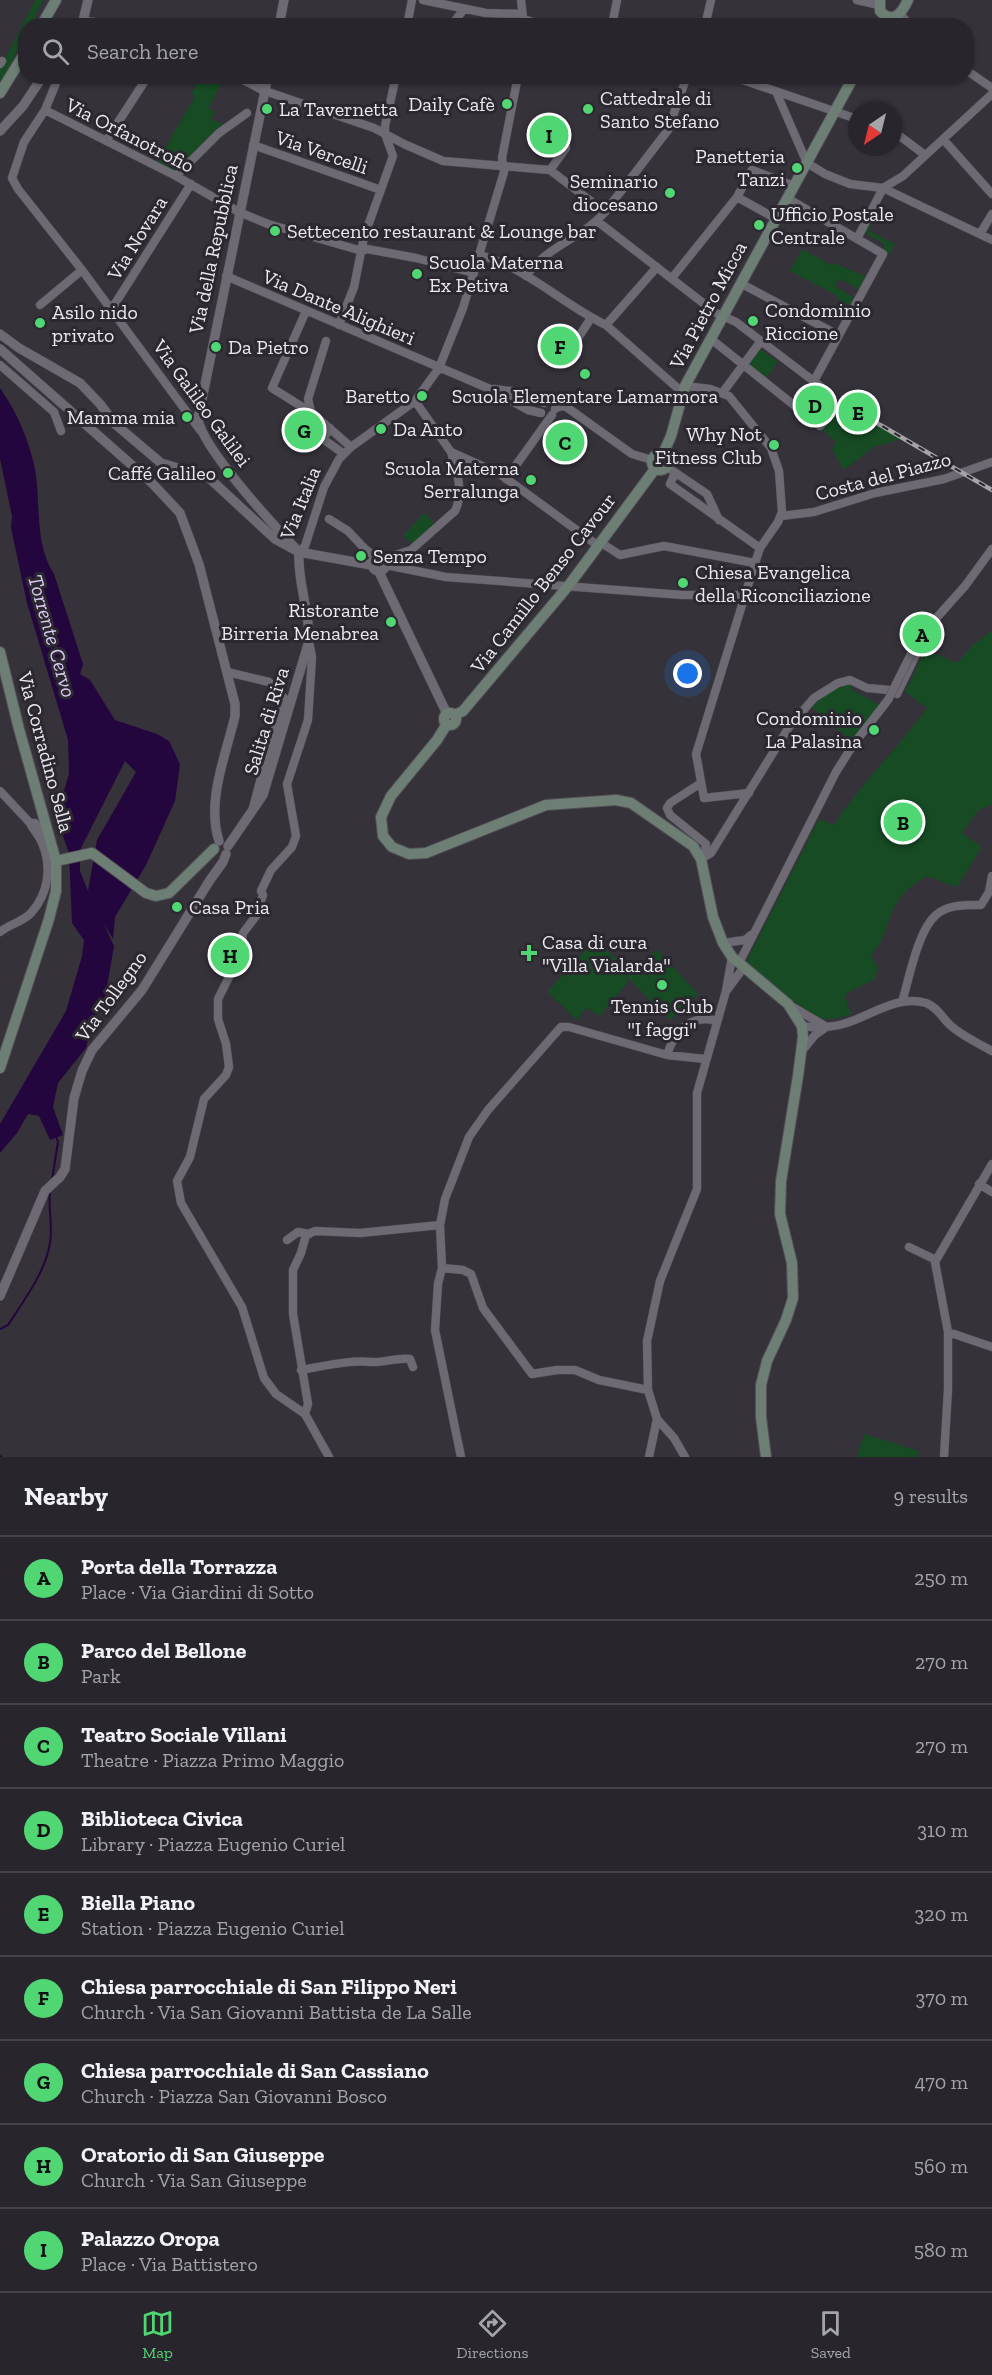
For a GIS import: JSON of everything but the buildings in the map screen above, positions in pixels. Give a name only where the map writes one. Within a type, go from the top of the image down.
[{"type":"main road","points":[[46,18],[56,0]]},
{"type":"main road","points":[[892,18],[900,14],[908,0]]},
{"type":"main road","points":[[879,3],[883,18]]},
{"type":"main road","points":[[0,93],[18,64]]},
{"type":"main road","name":"Via Pietro Micca","points":[[663,454],[671,436],[684,389],[850,84]]},
{"type":"main road","points":[[663,454],[671,470],[660,470],[653,464],[655,455],[663,454]]},
{"type":"main road","name":"Via Camillo Benso Cavour","points":[[653,464],[569,585],[463,711],[450,718],[437,740],[391,796],[382,810],[380,824],[383,836],[397,850],[409,854],[426,853],[546,805],[616,800],[638,806],[678,834],[693,846],[700,860]]},
{"type":"main road","name":"Via Corradino Sella","points":[[0,652],[19,729],[58,857],[56,891],[49,919],[0,1068]]},
{"type":"main road","points":[[58,857],[86,852],[97,856],[146,893],[156,896],[169,892],[216,848]]},
{"type":"main road","points":[[700,860],[713,917],[723,943],[738,962],[788,1004],[802,1026],[801,1053],[781,1181],[780,1214],[792,1263],[793,1298],[786,1320],[767,1361],[761,1385],[761,1417],[766,1457]]},
{"type":"street","points":[[83,18],[88,0]]},
{"type":"street","points":[[281,18],[284,0]]},
{"type":"street","points":[[409,18],[412,0]]},
{"type":"street","points":[[423,0],[512,18]]},
{"type":"street","points":[[521,0],[523,18]]},
{"type":"street","points":[[614,18],[617,0]]},
{"type":"street","points":[[707,18],[711,0]]},
{"type":"street","points":[[857,0],[879,3]]},
{"type":"street","points":[[457,18],[464,9]]},
{"type":"street","points":[[900,14],[904,18]]},
{"type":"street","points":[[974,76],[992,88]]},
{"type":"street","points":[[0,131],[23,106],[38,84]]},
{"type":"street","points":[[45,110],[56,84]]},
{"type":"street","points":[[106,141],[143,84]]},
{"type":"street","points":[[251,84],[264,91],[386,134],[443,161],[550,170],[604,212]]},
{"type":"street","name":"Via della Repubblica","points":[[200,430],[199,410],[253,146],[254,113],[266,84]]},
{"type":"street","points":[[339,325],[354,287],[364,237],[393,156],[386,134],[395,84]]},
{"type":"street","name":"Via Italia","points":[[309,641],[310,623],[300,576],[299,552],[305,546],[332,468],[351,447],[415,401],[439,368],[463,308],[504,171],[503,165],[517,84]]},
{"type":"street","points":[[526,276],[543,256],[597,221],[668,130],[684,84]]},
{"type":"street","points":[[751,84],[848,117]]},
{"type":"street","points":[[777,94],[807,163],[825,174],[850,183],[883,188],[992,240]]},
{"type":"street","points":[[857,239],[883,188],[903,176],[992,94]]},
{"type":"street","name":"Via Orfanotrofio","points":[[45,110],[176,176],[239,212],[325,242],[362,251],[367,249],[416,258],[474,273]]},
{"type":"street","name":"Via Galileo Galilei","points":[[45,110],[24,142],[12,178],[272,525],[299,552]]},
{"type":"street","points":[[176,176],[219,133],[254,113]]},
{"type":"street","points":[[902,138],[925,155]]},
{"type":"street","points":[[943,140],[992,194]]},
{"type":"street","name":"Via Vercelli","points":[[253,146],[381,190]]},
{"type":"street","points":[[550,170],[566,148]]},
{"type":"street","points":[[672,278],[737,197],[752,170],[794,186]]},
{"type":"street","name":"Via Novara","points":[[111,310],[191,184]]},
{"type":"street","points":[[737,197],[775,218]]},
{"type":"street","points":[[597,221],[817,383],[838,335],[883,254],[786,198]]},
{"type":"street","points":[[980,234],[992,214]]},
{"type":"street","points":[[479,255],[526,276],[591,318],[606,325],[684,389],[723,392],[756,427],[771,448],[779,471],[781,516],[760,548],[696,754],[704,798],[749,793]]},
{"type":"street","points":[[606,325],[657,267]]},
{"type":"street","points":[[40,305],[81,270]]},
{"type":"street","name":"Via Dante Alighieri","points":[[226,276],[490,389]]},
{"type":"street","points":[[740,283],[838,335]]},
{"type":"street","points":[[306,311],[272,388],[312,413],[351,447]]},
{"type":"street","points":[[578,338],[591,318]]},
{"type":"street","points":[[0,333],[19,348],[80,382],[115,424],[161,463],[208,477],[275,538],[299,552],[446,577],[683,595],[744,595]]},
{"type":"street","points":[[711,339],[820,426],[837,406]]},
{"type":"street","points":[[312,413],[308,399],[326,341]]},
{"type":"street","points":[[723,392],[761,341]]},
{"type":"street","name":"Via Tollegno","points":[[0,349],[151,482],[180,513],[199,564],[235,704],[235,716],[215,802],[217,862],[210,880]]},
{"type":"street","points":[[0,365],[54,412],[61,431]]},
{"type":"street","points":[[490,389],[519,392],[544,403],[550,403],[553,412]]},
{"type":"street","points":[[490,389],[546,417],[553,412]]},
{"type":"street","points":[[380,564],[411,550],[455,511],[459,502],[459,480],[451,452],[415,401]]},
{"type":"street","points":[[534,438],[541,414],[540,408],[544,403]]},
{"type":"street","points":[[506,479],[558,406],[566,406],[632,454],[653,464]]},
{"type":"street","points":[[528,410],[536,417],[538,424]]},
{"type":"street","points":[[330,428],[323,439],[344,454]]},
{"type":"street","points":[[451,452],[500,474],[599,544],[620,555],[664,546],[755,563]]},
{"type":"street","name":"Costa del Piazzo","points":[[781,516],[814,512],[875,493],[944,479],[992,462]]},
{"type":"street","points":[[719,520],[707,494],[671,470],[670,484],[719,520],[760,548]]},
{"type":"street","points":[[329,519],[348,531],[380,564],[450,718]]},
{"type":"street","points":[[685,1457],[674,1437],[657,1419],[648,1390],[647,1341],[656,1294],[697,1189],[696,1110],[705,1059],[726,992],[738,962],[836,772],[853,745],[888,700],[922,634],[965,586],[992,549]]},
{"type":"street","points":[[700,860],[711,853],[789,727],[814,698],[838,683],[850,680],[867,688],[897,694],[922,642],[922,634]]},
{"type":"street","points":[[309,641],[312,657],[308,720],[287,783],[296,830],[294,841],[266,879],[261,891],[263,895],[261,907],[243,933],[239,957],[218,999],[218,1019],[226,1044],[229,1067],[226,1074],[204,1099],[190,1157],[177,1181],[181,1203],[242,1308],[264,1378],[276,1394],[305,1414],[329,1457]]},
{"type":"street","name":"Salita di Riva","points":[[227,850],[263,795],[309,641]]},
{"type":"street","name":"Salita di Riva","points":[[227,672],[269,682],[285,699],[270,743],[253,809]]},
{"type":"street","points":[[700,860],[705,852],[706,844],[670,815],[667,808],[670,803],[701,783]]},
{"type":"street","points":[[0,790],[32,826],[43,843],[47,858],[48,880],[32,913],[0,932]]},
{"type":"street","points":[[32,826],[35,823],[39,827],[58,857]]},
{"type":"street","points":[[216,848],[224,842],[227,850]]},
{"type":"street","name":"Via Tollegno","points":[[0,1296],[45,1191],[65,1169],[74,1098],[82,1071],[92,1050],[142,990],[223,862],[227,850]]},
{"type":"street","points":[[902,1002],[923,934],[936,915],[961,905],[981,905],[989,892],[992,876]]},
{"type":"street","points":[[723,943],[745,940],[756,929]]},
{"type":"street","points":[[726,992],[738,962]]},
{"type":"street","points":[[802,1026],[826,1027],[842,1024],[902,1002],[914,1000],[928,1004],[939,1011],[949,1024],[992,1051]]},
{"type":"street","points":[[788,1004],[826,1027]]},
{"type":"street","points":[[667,1055],[675,1036],[689,1023],[707,1018],[717,1021]]},
{"type":"street","points":[[461,1457],[435,1330],[438,1284],[442,1268],[440,1225],[445,1199],[469,1137],[488,1110],[561,1027],[569,1027],[667,1055],[705,1059]]},
{"type":"street","points":[[801,1053],[815,1035],[826,1027]]},
{"type":"street","points":[[944,1457],[948,1389],[948,1332],[935,1269],[936,1260],[992,1164]]},
{"type":"street","points":[[979,1184],[992,1192]]},
{"type":"street","points":[[305,1414],[308,1404],[293,1314],[293,1270],[306,1235],[315,1231],[360,1233],[440,1225]]},
{"type":"street","points":[[287,1240],[298,1232],[309,1234]]},
{"type":"street","points":[[909,1247],[936,1260]]},
{"type":"street","points":[[442,1268],[463,1270],[471,1274],[483,1308],[532,1374],[575,1370],[599,1380],[648,1390]]},
{"type":"street","points":[[948,1332],[992,1346]]},
{"type":"street","points":[[301,1370],[339,1363],[403,1358],[410,1359],[413,1367]]},
{"type":"street","points":[[649,1457],[657,1419]]},
{"type":"green space","points":[[35,0],[43,0],[34,18],[26,18]]},
{"type":"green space","points":[[18,34],[18,49],[0,84],[0,69]]},
{"type":"green space","points":[[197,84],[221,84],[209,108],[215,112],[211,119],[225,125],[175,172],[156,164],[193,100],[194,96],[191,94]]},
{"type":"green space","points":[[882,196],[869,231],[895,244],[889,254],[883,248],[884,244],[863,232]]},
{"type":"green space","points":[[802,249],[831,265],[834,263],[866,277],[859,289],[840,279],[835,286],[854,298],[849,306],[837,299],[836,295],[790,271]]},
{"type":"green space","points":[[759,348],[778,362],[765,379],[746,365]]},
{"type":"green space","points":[[838,408],[852,419],[860,415],[901,439],[874,447],[844,470],[832,450],[836,442],[821,429]]},
{"type":"green space","points":[[424,513],[434,523],[414,545],[403,536]]},
{"type":"green space","points":[[992,630],[992,804],[978,811],[962,833],[982,847],[957,887],[926,876],[901,897],[880,943],[871,955],[878,968],[875,979],[849,992],[845,997],[851,1014],[831,1019],[811,1015],[755,970],[747,960],[819,819],[834,825],[856,794],[927,708],[905,692],[925,650],[957,663],[971,647]]},
{"type":"green space","points":[[850,684],[852,690],[881,706],[852,741],[811,707],[830,691]]},
{"type":"green space","points":[[596,939],[620,963],[628,982],[600,1016],[586,1008],[577,1020],[547,992]]},
{"type":"green space","name":"Tennis Club \"I faggi\"","points":[[657,950],[698,994],[670,1020],[626,976]]},
{"type":"green space","points":[[864,1434],[919,1451],[917,1457],[857,1457]]},
{"type":"water","name":"Torrente Cervo","points":[[0,388],[17,417],[32,458],[37,482],[43,549],[54,574],[83,664],[80,674],[90,680],[115,720],[157,734],[169,741],[180,764],[175,801],[146,865],[115,917],[113,939],[103,922],[114,946],[105,998],[93,1021],[86,1048],[58,1083],[53,1107],[63,1135],[50,1140],[39,1116],[28,1114],[17,1133],[0,1153],[0,1124],[66,1011],[82,956],[84,940],[72,923],[69,853],[56,817],[69,774],[68,740],[27,603],[11,528],[12,516],[0,459]],"holes":[[[125,761],[136,772],[97,840],[88,891],[80,871],[80,850]]]},
{"type":"waterway","points":[[52,1180],[58,1142],[56,1136]]},
{"type":"waterway","points":[[0,1329],[8,1325],[44,1265],[51,1237],[50,1192]]},
{"type":"railway","points":[[858,412],[992,490]]},
{"type":"place","name":"Daily Cafè","points":[[507,104]]},
{"type":"place","name":"La Tavernetta","points":[[267,109]]},
{"type":"place","name":"Cattedrale di Santo Stefano","points":[[588,109]]},
{"type":"place","name":"Palazzo Oropa","points":[[549,135]]},
{"type":"place","name":"Panetteria Tanzi","points":[[797,168]]},
{"type":"place","name":"Seminario diocesano","points":[[670,193]]},
{"type":"place","name":"Ufficio Postale Centrale","points":[[759,225]]},
{"type":"place","name":"Settecento restaurant & Lounge bar","points":[[275,231]]},
{"type":"place","name":"Scuola Materna Ex Petiva","points":[[417,274]]},
{"type":"place","name":"Condominio Riccione","points":[[753,321]]},
{"type":"place","name":"Asilo nido privato","points":[[40,323]]},
{"type":"place","name":"Chiesa parrocchiale di San Filippo Neri","points":[[560,346]]},
{"type":"place","name":"Da Pietro","points":[[216,347]]},
{"type":"place","name":"Scuola Elementare Lamarmora","points":[[585,374]]},
{"type":"place","name":"Baretto","points":[[422,396]]},
{"type":"place","name":"Biblioteca Civica","points":[[815,405]]},
{"type":"place","name":"Biella Piano","points":[[858,412]]},
{"type":"place","name":"Mamma mia","points":[[187,417]]},
{"type":"place","name":"Da Anto","points":[[381,429]]},
{"type":"place","name":"Chiesa parrocchiale di San Cassiano","points":[[304,430]]},
{"type":"place","name":"Teatro Sociale Villani","points":[[565,442]]},
{"type":"place","name":"Why Not Fitness Club","points":[[774,445]]},
{"type":"place","name":"Caffé Galileo","points":[[228,473]]},
{"type":"place","name":"Scuola Materna Serralunga","points":[[531,480]]},
{"type":"place","name":"Senza Tempo","points":[[361,556]]},
{"type":"place","name":"Chiesa Evangelica della Riconciliazione","points":[[683,583]]},
{"type":"place","name":"Ristorante Birreria Menabrea","points":[[391,622]]},
{"type":"place","name":"Porta della Torrazza","points":[[922,634]]},
{"type":"place","name":"Condominio La Palasina","points":[[874,730]]},
{"type":"place","name":"Parco del Bellone","points":[[903,822]]},
{"type":"place","name":"Casa Pria","points":[[177,907]]},
{"type":"place","name":"Casa di cura \"Villa Vialarda\"","points":[[529,953]]},
{"type":"place","name":"Oratorio di San Giuseppe","points":[[230,955]]},
{"type":"place","name":"Tennis Club \"I faggi\"","points":[[662,985]]}]
